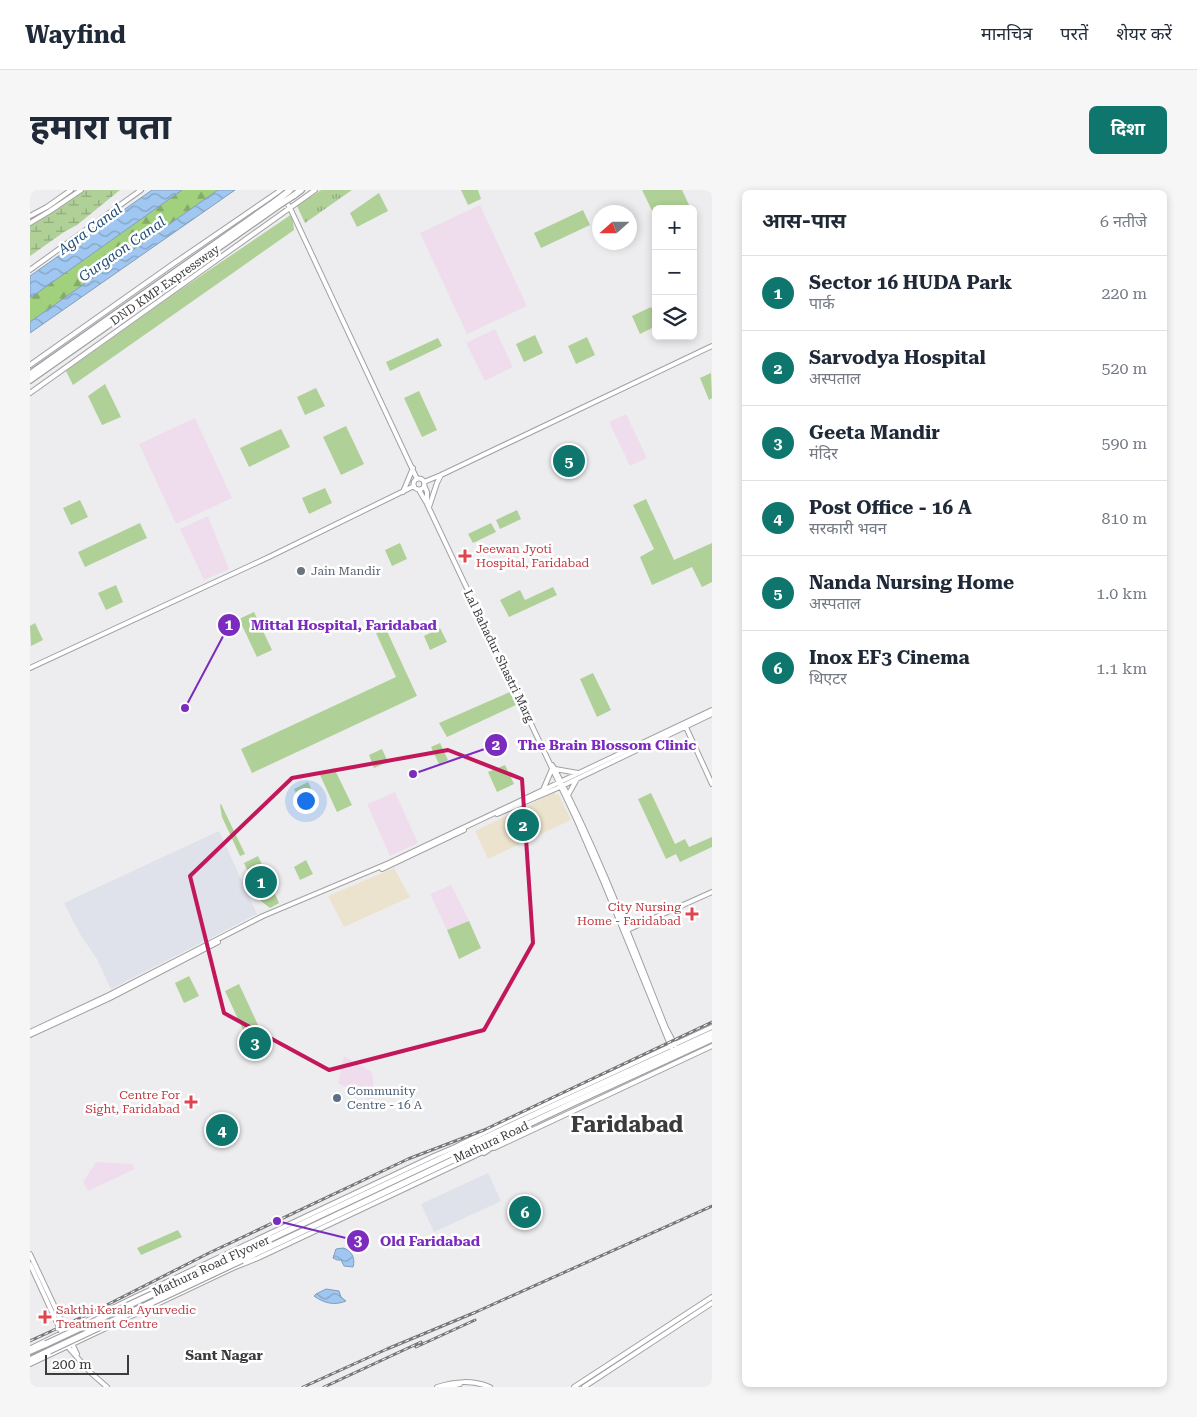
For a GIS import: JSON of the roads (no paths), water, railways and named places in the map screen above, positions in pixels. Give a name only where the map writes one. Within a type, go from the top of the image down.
[{"type":"highway","name":"DND KMP Expressway","points":[[30,380],[291,192],[301,190]]},
{"type":"highway","name":"DND KMP Expressway","points":[[30,374],[277,203]]},
{"type":"highway","name":"Mathura Road","points":[[474,1143],[712,1033]]},
{"type":"highway","name":"Mathura Road","points":[[270,1247],[712,1039]]},
{"type":"highway","points":[[474,1143],[497,1127]]},
{"type":"highway","points":[[484,1152],[508,1134]]},
{"type":"highway","name":"Mathura Road Flyover","points":[[30,1349],[474,1143]]},
{"type":"highway","name":"Mathura Road Flyover","points":[[30,1360],[245,1261],[270,1247]]},
{"type":"street","points":[[30,216],[47,207],[71,190]]},
{"type":"street","points":[[30,223],[80,190]]},
{"type":"street","points":[[30,270],[141,190]]},
{"type":"street","points":[[30,365],[281,190],[417,479]]},
{"type":"street","points":[[30,393],[315,190]]},
{"type":"street","points":[[419,490],[423,488],[424,483],[712,346]]},
{"type":"street","points":[[404,492],[413,468]]},
{"type":"street","points":[[428,505],[441,475]]},
{"type":"street","points":[[417,479],[421,479],[424,483]]},
{"type":"street","points":[[30,668],[404,492],[414,486],[417,479]]},
{"type":"street","name":"Lal Bahadur Shastri Marg","points":[[424,483],[428,505],[561,784],[626,931]]},
{"type":"street","points":[[414,486],[419,490],[428,505]]},
{"type":"street","points":[[30,1034],[110,998],[264,919],[390,866],[706,715],[712,710]]},
{"type":"street","points":[[706,715],[712,714]]},
{"type":"street","points":[[685,725],[712,784]]},
{"type":"street","points":[[544,790],[553,768],[579,776]]},
{"type":"street","points":[[568,795],[579,776]]},
{"type":"street","points":[[30,1034],[263,916],[389,863],[544,790],[561,784]]},
{"type":"street","points":[[561,784],[568,795],[604,874],[673,1046]]},
{"type":"street","points":[[626,931],[712,892]]},
{"type":"street","points":[[30,1349],[90,1319],[712,1027]]},
{"type":"street","points":[[30,1364],[245,1261],[258,1258],[712,1046]]},
{"type":"street","points":[[30,1254],[63,1332]]},
{"type":"street","points":[[30,1264],[70,1346],[80,1360],[107,1387]]},
{"type":"street","points":[[574,1387],[712,1297]]},
{"type":"street","points":[[584,1387],[712,1303]]},
{"type":"street","points":[[90,1319],[90,1327],[97,1333]]},
{"type":"street","points":[[30,1349],[36,1344],[63,1332]]},
{"type":"street","points":[[47,1340],[54,1346],[53,1354]]},
{"type":"street","points":[[438,1387],[460,1382],[479,1383],[490,1387]]},
{"type":"street","points":[[447,1387],[468,1384],[484,1387]]},
{"type":"water","points":[[152,190],[182,190],[30,298],[30,276]]},
{"type":"water","points":[[218,190],[235,190],[30,333],[30,322]]},
{"type":"water","points":[[343,1248],[352,1255],[353,1267],[344,1266],[341,1260],[333,1258],[336,1249]]},
{"type":"water","points":[[326,1289],[339,1291],[341,1297],[346,1301],[329,1303],[314,1296]]},
{"type":"railway","points":[[30,1341],[93,1312],[209,1253],[408,1159],[484,1130],[712,1022]]},
{"type":"railway","points":[[303,1387],[712,1206]]},
{"type":"railway","points":[[416,1347],[475,1320]]},
{"type":"railway","points":[[324,1387],[421,1342]]},
{"type":"place","name":"Nanda Nursing Home","points":[[569,461]]},
{"type":"place","name":"Jeewan Jyoti Hospital, Faridabad","points":[[465,556]]},
{"type":"place","name":"Jain Mandir","points":[[301,571]]},
{"type":"place","name":"Mittal Hospital, Faridabad","points":[[185,708]]},
{"type":"place","name":"The Brain Blossom Clinic","points":[[413,774]]},
{"type":"place","name":"Sarvodya Hospital","points":[[523,825]]},
{"type":"place","name":"Sector 16 HUDA Park","points":[[261,882]]},
{"type":"place","name":"City Nursing Home - Faridabad","points":[[692,914]]},
{"type":"place","name":"Geeta Mandir","points":[[255,1043]]},
{"type":"place","name":"Community Centre - 16 A","points":[[337,1098]]},
{"type":"place","name":"Centre For Sight, Faridabad","points":[[191,1102]]},
{"type":"place","name":"Post Office - 16 A","points":[[222,1130]]},
{"type":"place","name":"Inox EF3 Cinema","points":[[525,1212]]},
{"type":"place","name":"Old Faridabad","points":[[277,1221]]},
{"type":"place","name":"Sakthi Kerala Ayurvedic Treatment Centre","points":[[45,1317]]},
{"type":"district","name":"Faridabad","points":[[627,1124]]},
{"type":"district","name":"Sant Nagar","points":[[224,1355]]},
{"type":"water label","name":"Agra Canal","points":[[90,229]]},
{"type":"water label","name":"Gurgaon Canal","points":[[122,249]]}]
